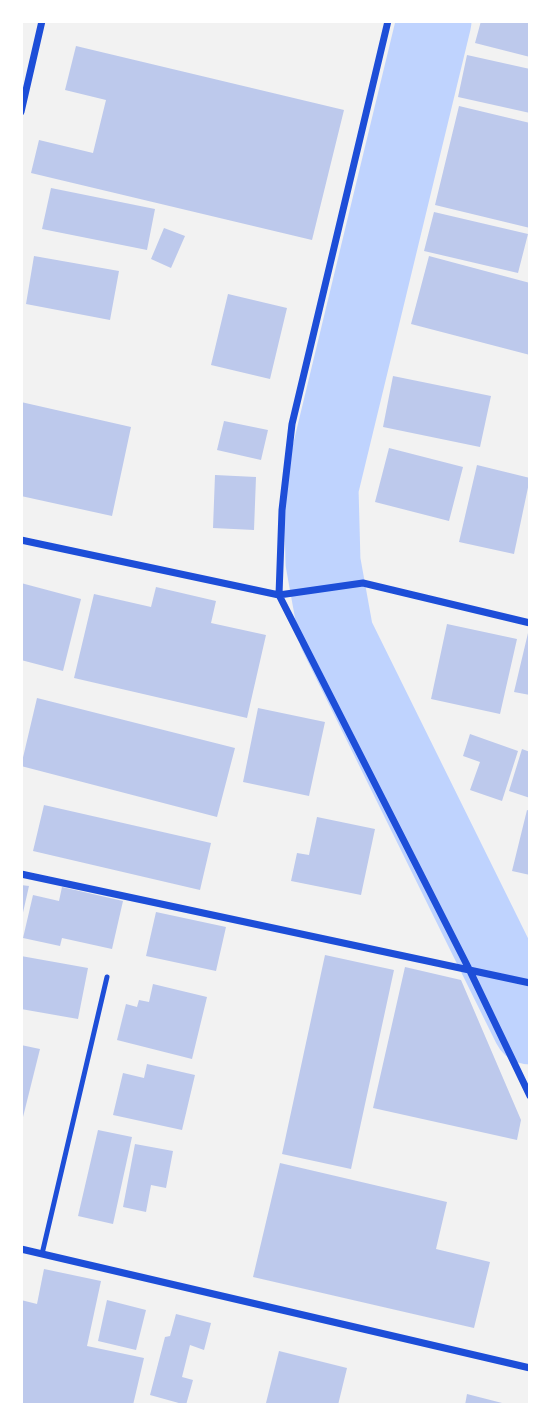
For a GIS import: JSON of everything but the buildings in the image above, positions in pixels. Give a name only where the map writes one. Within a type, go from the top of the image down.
[{"type":"street","points":[[21,112],[42,21]]},
{"type":"street","points":[[388,21],[292,424],[282,510],[279,595],[471,969],[530,1096]]},
{"type":"street","points":[[21,540],[279,595],[363,583],[530,623]]},
{"type":"street","points":[[21,874],[530,983]]},
{"type":"street","points":[[21,1249],[530,1368]]},
{"type":"lane","points":[[43,1254],[107,977]]},
{"type":"waterway","points":[[434,21],[321,488],[323,562],[336,634],[530,1027]]}]
